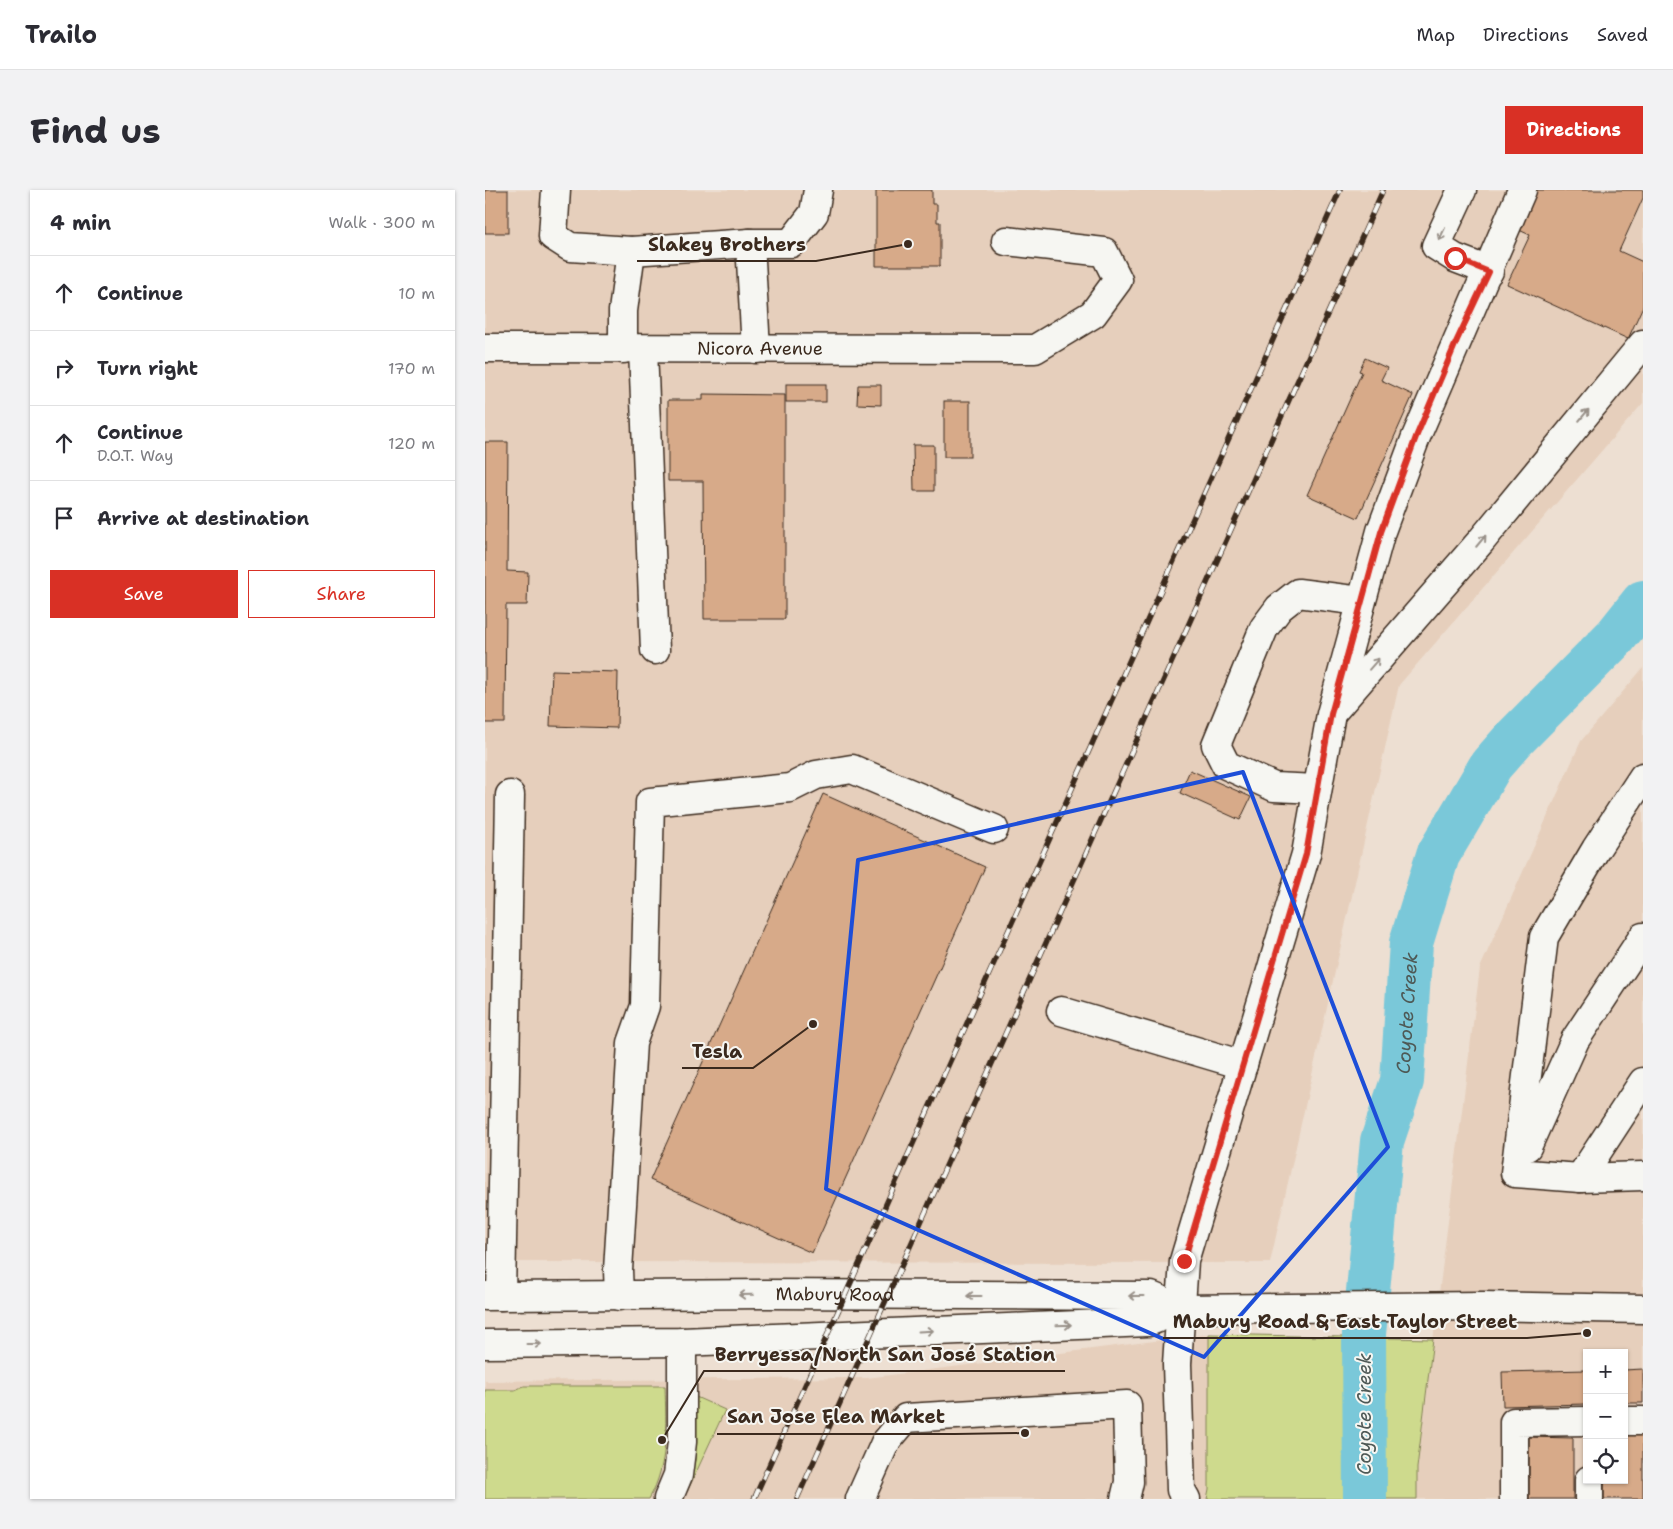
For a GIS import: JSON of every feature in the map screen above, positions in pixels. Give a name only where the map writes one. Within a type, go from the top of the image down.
[{"type":"main road","points":[[556,190],[553,236],[571,246],[631,251],[751,243],[791,243],[814,213],[817,190]]},
{"type":"main road","points":[[1462,190],[1436,246],[1455,258],[1489,272]]},
{"type":"main road","points":[[1179,1496],[1177,1364],[1184,1261],[1306,854],[1331,714],[1381,532],[1416,437],[1457,340],[1489,272],[1522,190]]},
{"type":"main road","name":"Nicora Avenue","points":[[485,348],[1035,349],[1093,314],[1118,280],[1104,252],[1006,241]]},
{"type":"main road","points":[[751,243],[756,349]]},
{"type":"main road","points":[[631,251],[623,311],[633,349],[655,650]]},
{"type":"main road","points":[[1331,714],[1481,541],[1643,344]]},
{"type":"main road","points":[[1317,789],[1274,786],[1226,766],[1216,745],[1264,628],[1279,608],[1298,593],[1361,601]]},
{"type":"main road","points":[[619,1296],[618,1270],[632,1043],[645,1006],[650,802],[790,788],[816,775],[852,769],[994,830]]},
{"type":"main road","points":[[1515,1173],[1544,937],[1596,849],[1643,777]]},
{"type":"main road","points":[[493,1296],[510,795]]},
{"type":"main road","points":[[1515,1173],[1575,1040],[1643,936]]},
{"type":"main road","points":[[1061,1011],[1243,1065]]},
{"type":"main road","points":[[1580,1178],[1643,1082]]},
{"type":"main road","points":[[1515,1173],[1580,1178],[1643,1176]]},
{"type":"main road","name":"Mabury Road","points":[[493,1296],[767,1294],[1151,1296],[1182,1309]]},
{"type":"main road","name":"Mabury Road","points":[[485,1344],[682,1342],[1148,1322],[1182,1309],[1483,1306],[1643,1309]]},
{"type":"main road","points":[[668,1499],[679,1475],[682,1442],[682,1342]]},
{"type":"main road","points":[[860,1499],[885,1443],[906,1418],[1127,1405],[1129,1482],[1125,1499]]},
{"type":"main road","points":[[1514,1499],[1514,1422],[1583,1421]]},
{"type":"main road","points":[[1628,1421],[1643,1421]]},
{"type":"main road","points":[[1589,1484],[1589,1499]]},
{"type":"highlighted area","points":[[1243,772],[1388,1147],[1204,1357],[826,1189],[858,860]]},
{"type":"shaded area","points":[[485,190],[1643,190],[1643,403],[1399,685],[1270,1263],[485,1262]]},
{"type":"shaded area","points":[[1643,668],[1643,1499],[1417,1499],[1417,1468],[1480,968],[1581,741]]},
{"type":"shaded area","points":[[1209,1334],[1209,1489],[1207,1499],[485,1499],[485,1381],[867,1378]]},
{"type":"green space","points":[[1209,1334],[1433,1339],[1417,1468],[1417,1499],[1207,1499],[1209,1489]]},
{"type":"green space","points":[[524,1386],[665,1386],[665,1444],[660,1472],[649,1499],[485,1499],[485,1390],[515,1390]]},
{"type":"green space","points":[[696,1397],[725,1410],[687,1492],[695,1460]]},
{"type":"building","points":[[485,190],[508,190],[508,233],[485,233]]},
{"type":"building","points":[[876,190],[932,190],[932,204],[937,204],[937,222],[940,222],[940,266],[876,266]]},
{"type":"building","points":[[1537,190],[1643,190],[1643,198],[1619,251],[1643,262],[1643,306],[1628,339],[1507,284],[1530,235],[1519,230]]},
{"type":"building","points":[[1365,358],[1387,368],[1381,380],[1413,395],[1358,518],[1307,495],[1362,372],[1359,371]]},
{"type":"building","points":[[786,384],[826,384],[826,402],[786,402]]},
{"type":"building","points":[[858,385],[881,385],[881,405],[857,404]]},
{"type":"building","points":[[703,394],[785,395],[785,619],[704,619],[703,481],[668,481],[668,400],[703,400]]},
{"type":"building","points":[[944,401],[970,401],[970,457],[944,457]]},
{"type":"building","points":[[485,442],[508,442],[507,571],[528,572],[527,605],[506,605],[505,723],[485,723]]},
{"type":"building","points":[[913,445],[934,445],[934,491],[914,491]]},
{"type":"building","points":[[552,670],[618,672],[617,728],[550,726]]},
{"type":"building","points":[[1190,770],[1251,797],[1240,820],[1180,793]]},
{"type":"building","points":[[823,794],[985,867],[812,1253],[650,1180]]},
{"type":"building","points":[[1643,1369],[1643,1403],[1628,1403],[1628,1370]]},
{"type":"building","points":[[1583,1370],[1583,1404],[1503,1406],[1502,1372]]},
{"type":"building","points":[[1628,1434],[1643,1434],[1643,1499],[1604,1499],[1604,1484],[1628,1484]]},
{"type":"building","points":[[1529,1437],[1573,1438],[1573,1499],[1529,1499]]},
{"type":"waterway","name":"Coyote Creek","points":[[1365,1499],[1364,1334],[1382,1141],[1402,1081],[1411,943],[1438,855],[1491,765],[1514,739],[1616,636],[1643,602]]},
{"type":"railway","points":[[754,1499],[1340,190]]},
{"type":"railway","points":[[797,1499],[1383,190]]},
{"type":"place","name":"Slakey Brothers","points":[[908,244]]},
{"type":"place","name":"Tesla","points":[[813,1024]]},
{"type":"place","name":"Mabury Road & East Taylor Street","points":[[1587,1333]]},
{"type":"place","name":"San Jose Flea Market","points":[[1025,1433]]},
{"type":"place","name":"Berryessa/North San José Station","points":[[662,1440]]},
{"type":"route","points":[[1184,1261],[1306,854],[1331,714],[1381,532],[1416,437],[1457,340],[1489,272],[1455,258]]}]
